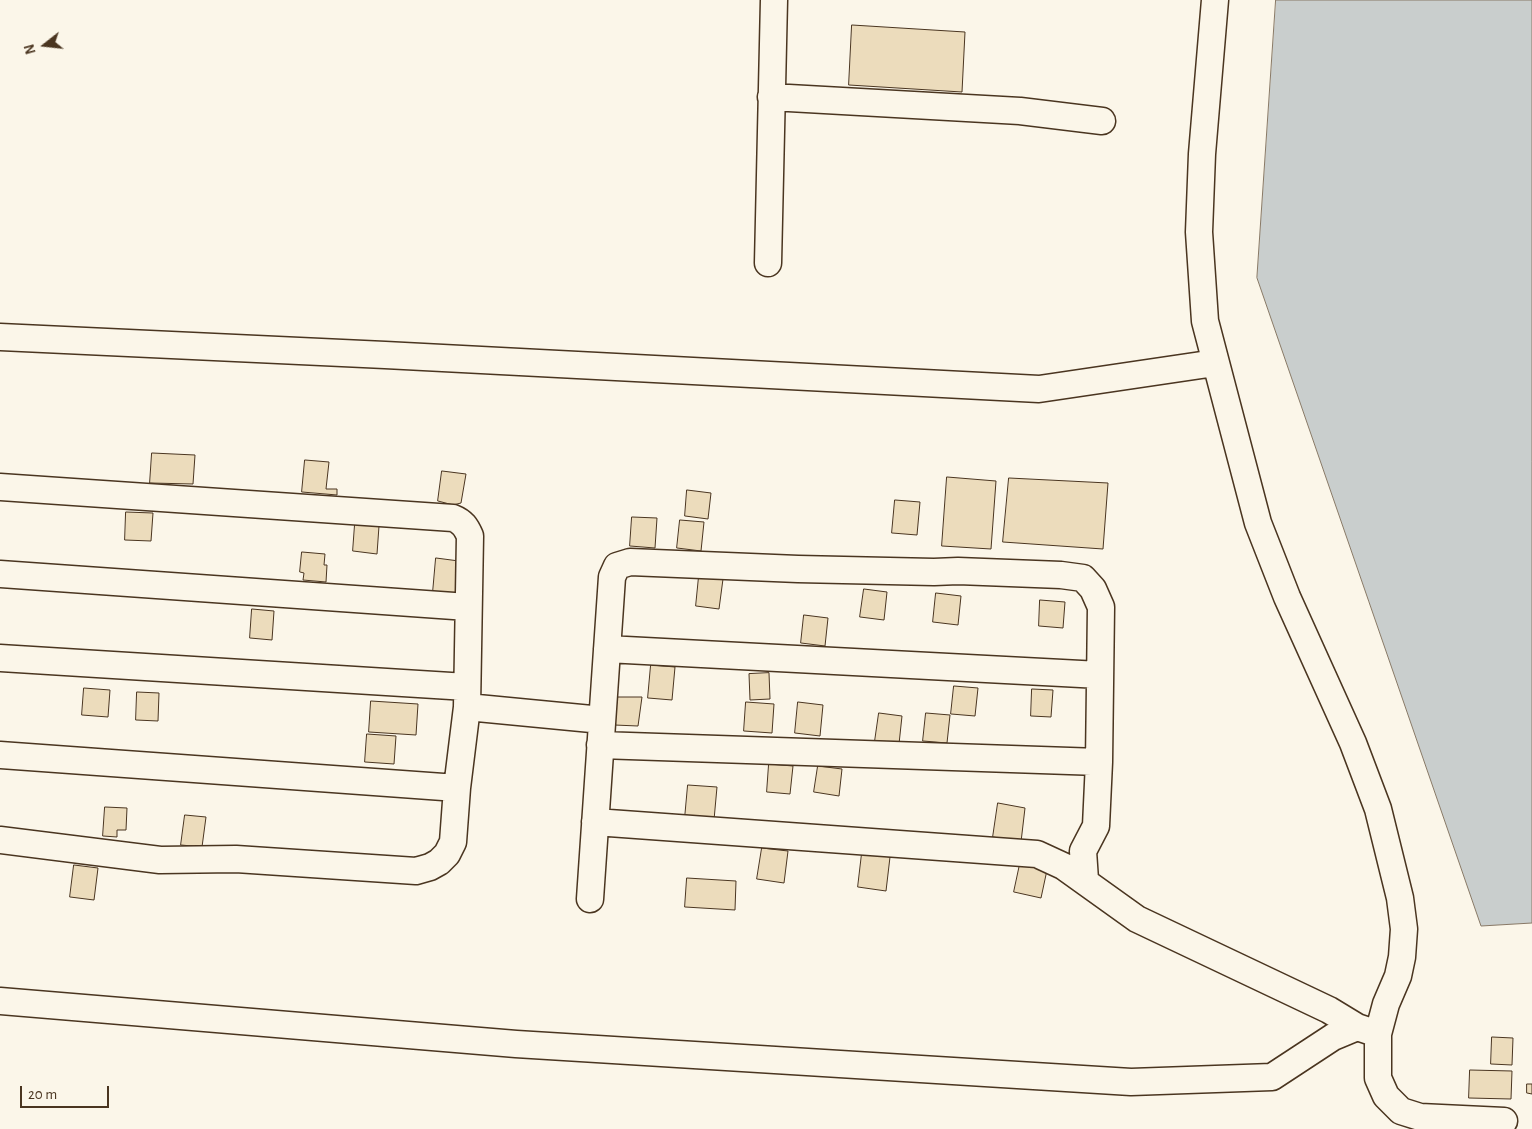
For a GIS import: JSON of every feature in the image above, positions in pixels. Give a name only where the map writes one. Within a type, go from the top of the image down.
[{"type":"street","points":[[768,263],[774,0]]},
{"type":"street","points":[[1215,0],[1202,154],[1199,232],[1205,321],[1258,523],[1287,597],[1354,743],[1378,809],[1400,898],[1404,929],[1402,957],[1398,976],[1386,1004],[1368,1031],[1378,1078],[1386,1096],[1401,1111],[1420,1117],[1504,1121]]},
{"type":"street","points":[[771,97],[1020,111],[1102,121]]},
{"type":"street","points":[[0,337],[375,354],[1039,389],[1215,363]]},
{"type":"street","points":[[0,488],[453,518],[460,521],[470,536],[467,697],[453,842],[447,854],[439,862],[416,871],[236,859],[160,860],[0,840]]},
{"type":"street","points":[[590,899],[612,577],[617,566],[630,562],[934,572],[958,571],[1061,575],[1083,578],[1093,589],[1102,607],[1096,826],[1083,851],[1085,880]]},
{"type":"street","points":[[0,574],[468,607]]},
{"type":"street","points":[[607,649],[1100,675]]},
{"type":"street","points":[[0,658],[467,697],[601,732],[1099,762]]},
{"type":"street","points":[[0,755],[457,788]]},
{"type":"street","points":[[595,822],[1037,854],[1085,880],[1137,918],[1329,1010],[1368,1031]]},
{"type":"street","points":[[0,1000],[516,1044],[1131,1082],[1272,1077],[1333,1037],[1368,1031]]},
{"type":"shaded area","points":[[1276,0],[1532,0],[1532,923],[1481,926],[1257,278]]},
{"type":"building","points":[[852,25],[965,32],[962,92],[849,85]]},
{"type":"building","points":[[152,453],[195,455],[193,484],[150,483]]},
{"type":"building","points":[[305,460],[329,462],[326,489],[337,489],[337,495],[302,492]]},
{"type":"building","points":[[442,471],[466,474],[461,503],[453,505],[438,501]]},
{"type":"building","points":[[947,477],[996,481],[991,549],[942,546]]},
{"type":"building","points":[[1009,478],[1108,483],[1103,549],[1003,542]]},
{"type":"building","points":[[687,490],[711,493],[708,519],[685,516]]},
{"type":"building","points":[[895,500],[920,502],[917,535],[892,533]]},
{"type":"building","points":[[126,512],[153,513],[151,541],[125,540]]},
{"type":"building","points":[[632,517],[657,518],[655,548],[630,546]]},
{"type":"building","points":[[680,520],[704,522],[701,551],[677,548]]},
{"type":"building","points":[[355,524],[379,526],[377,554],[353,551]]},
{"type":"building","points":[[302,552],[325,554],[324,565],[327,565],[326,582],[303,580],[304,573],[300,572]]},
{"type":"building","points":[[436,558],[459,561],[455,595],[433,592]]},
{"type":"building","points":[[699,576],[723,579],[719,609],[696,606]]},
{"type":"building","points":[[864,589],[887,592],[884,620],[860,617]]},
{"type":"building","points":[[936,593],[961,596],[958,625],[933,622]]},
{"type":"building","points":[[1040,600],[1065,602],[1063,628],[1039,626]]},
{"type":"building","points":[[252,609],[274,611],[272,640],[250,638]]},
{"type":"building","points":[[804,615],[828,618],[825,646],[801,643]]},
{"type":"building","points":[[651,665],[675,667],[672,700],[648,698]]},
{"type":"building","points":[[769,673],[770,699],[750,700],[749,674]]},
{"type":"building","points":[[954,686],[978,688],[975,716],[951,714]]},
{"type":"building","points":[[84,688],[110,690],[108,717],[82,715]]},
{"type":"building","points":[[1032,689],[1053,690],[1051,717],[1031,716]]},
{"type":"building","points":[[137,692],[159,693],[158,721],[136,720]]},
{"type":"building","points":[[618,697],[642,697],[638,726],[614,725]]},
{"type":"building","points":[[371,701],[418,704],[416,735],[369,732]]},
{"type":"building","points":[[746,702],[774,704],[772,733],[744,731]]},
{"type":"building","points":[[798,702],[823,705],[820,736],[795,733]]},
{"type":"building","points":[[879,713],[902,716],[899,744],[875,741]]},
{"type":"building","points":[[926,713],[950,715],[947,743],[923,741]]},
{"type":"building","points":[[367,734],[396,736],[394,764],[365,762]]},
{"type":"building","points":[[769,764],[793,766],[790,794],[767,792]]},
{"type":"building","points":[[818,766],[842,769],[839,796],[814,792]]},
{"type":"building","points":[[688,785],[717,787],[714,820],[685,818]]},
{"type":"building","points":[[998,803],[1025,808],[1021,842],[993,837]]},
{"type":"building","points":[[105,807],[127,808],[126,830],[117,830],[117,837],[103,836]]},
{"type":"building","points":[[185,815],[206,817],[202,847],[181,845]]},
{"type":"building","points":[[762,848],[788,851],[784,883],[757,879]]},
{"type":"building","points":[[862,853],[890,857],[886,891],[858,887]]},
{"type":"building","points":[[1020,864],[1047,870],[1041,898],[1014,892]]},
{"type":"building","points":[[74,865],[98,868],[94,900],[70,897]]},
{"type":"building","points":[[687,878],[736,881],[735,910],[685,907]]},
{"type":"building","points":[[1492,1037],[1513,1038],[1512,1065],[1491,1064]]},
{"type":"building","points":[[1470,1070],[1512,1071],[1511,1099],[1469,1098]]},
{"type":"building","points":[[1527,1084],[1532,1084],[1532,1094],[1527,1093]]}]
